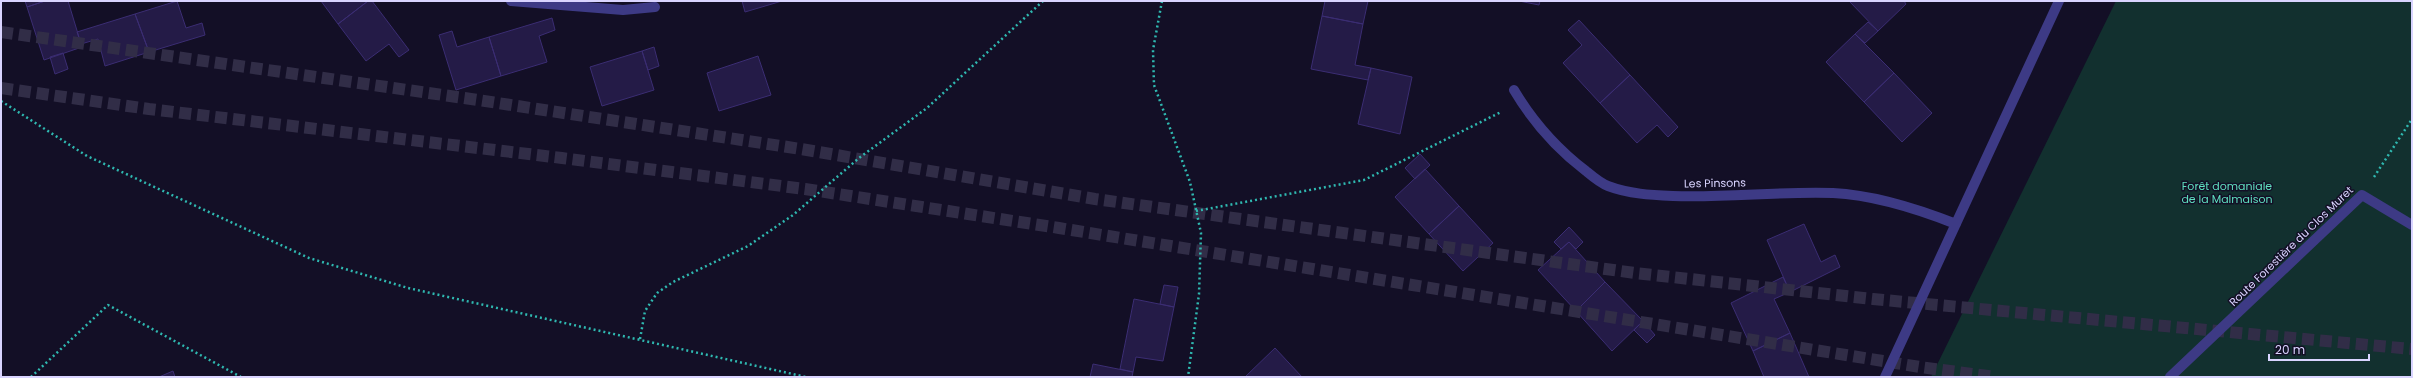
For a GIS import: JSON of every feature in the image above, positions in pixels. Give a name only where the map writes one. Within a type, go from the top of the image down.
[{"type":"street","points":[[511,1],[623,10],[655,7]]},
{"type":"street","points":[[1885,377],[2059,1]]},
{"type":"street","name":"Les Pinsons","points":[[1514,90],[1539,126],[1567,156],[1606,186],[1629,192],[1703,197],[1834,193],[1874,199],[1927,213],[1956,224]]},
{"type":"street","points":[[2362,196],[2412,225]]},
{"type":"street","name":"Route Forestière du Clos Muret","points":[[2170,377],[2362,196]]},
{"type":"path","points":[[640,339],[645,311],[657,293],[673,282],[748,246],[793,215],[859,158],[927,108],[1043,1]]},
{"type":"path","points":[[1162,1],[1153,50],[1154,85],[1190,182],[1202,233],[1199,279],[1188,377]]},
{"type":"path","points":[[1,101],[87,156],[309,258],[408,288],[806,377]]},
{"type":"path","points":[[1196,211],[1364,180],[1521,102]]},
{"type":"path","name":"Route Forestière du Clos Muret","points":[[2362,196],[2412,119]]},
{"type":"path","points":[[31,377],[108,305],[241,377]]},
{"type":"green space","name":"Forêt domaniale de la Malmaison","points":[[2116,1],[2412,1],[2412,377],[1931,377]]},
{"type":"building","points":[[25,1],[45,1],[27,7]]},
{"type":"building","points":[[45,1],[68,1],[82,47],[44,60],[27,7]]},
{"type":"building","points":[[177,1],[186,28],[202,23],[205,35],[149,52],[135,14]]},
{"type":"building","points":[[321,1],[368,1],[338,24]]},
{"type":"building","points":[[368,1],[372,1],[409,50],[399,57],[389,44],[366,61],[338,24]]},
{"type":"building","points":[[742,1],[782,1],[745,12]]},
{"type":"building","points":[[1325,1],[1368,1],[1363,24],[1322,16]]},
{"type":"building","points":[[1519,1],[1540,1],[1539,5]]},
{"type":"building","points":[[1849,1],[1904,1],[1906,4],[1878,31]]},
{"type":"building","points":[[135,14],[149,52],[105,66],[98,39],[81,44],[77,32]]},
{"type":"building","points":[[1322,16],[1363,24],[1355,65],[1371,68],[1368,80],[1311,69]]},
{"type":"building","points":[[552,18],[555,30],[539,36],[547,62],[501,76],[489,37]]},
{"type":"building","points":[[1579,20],[1630,75],[1600,103],[1563,63],[1582,45],[1568,30]]},
{"type":"building","points":[[1868,22],[1878,31],[1865,43],[1855,34]]},
{"type":"building","points":[[452,31],[457,47],[489,37],[501,76],[456,90],[439,35]]},
{"type":"building","points":[[1855,34],[1894,73],[1864,102],[1826,62]]},
{"type":"building","points":[[654,47],[659,66],[648,70],[642,51]]},
{"type":"building","points":[[642,51],[654,90],[602,106],[590,67]]},
{"type":"building","points":[[63,53],[68,69],[55,74],[50,57]]},
{"type":"building","points":[[758,56],[771,95],[719,111],[707,73]]},
{"type":"building","points":[[1371,68],[1412,77],[1400,134],[1358,124]]},
{"type":"building","points":[[1894,73],[1932,113],[1902,142],[1864,102]]},
{"type":"building","points":[[1630,75],[1678,127],[1668,137],[1657,125],[1637,143],[1600,103]]},
{"type":"building","points":[[1420,154],[1430,165],[1415,179],[1405,168]]},
{"type":"building","points":[[1425,169],[1459,206],[1429,234],[1395,197]]},
{"type":"building","points":[[1459,206],[1493,243],[1463,271],[1429,234]]},
{"type":"building","points":[[1804,224],[1821,262],[1835,255],[1840,267],[1790,292],[1767,240]]},
{"type":"building","points":[[1569,227],[1583,242],[1576,249],[1569,242],[1561,249],[1554,242]]},
{"type":"building","points":[[1569,242],[1605,282],[1576,311],[1538,270]]},
{"type":"building","points":[[1783,277],[1790,292],[1774,299],[1790,333],[1753,351],[1731,303]]},
{"type":"building","points":[[1605,282],[1643,321],[1612,351],[1576,311]]},
{"type":"building","points":[[1164,285],[1178,287],[1174,307],[1160,304]]},
{"type":"building","points":[[1134,299],[1174,307],[1163,361],[1136,357],[1133,372],[1120,369]]},
{"type":"building","points":[[1643,321],[1655,335],[1647,343],[1634,330]]},
{"type":"building","points":[[1790,333],[1809,377],[1764,377],[1753,351]]},
{"type":"building","points":[[1275,348],[1302,377],[1245,377]]},
{"type":"building","points":[[1093,364],[1133,372],[1132,377],[1090,377]]},
{"type":"building","points":[[173,371],[175,377],[159,377]]},
{"type":"tunnel","points":[[1,32],[478,100],[801,149],[1095,199],[1635,273],[1873,299],[2412,349]]},
{"type":"tunnel","points":[[1,88],[149,109],[562,158],[805,189],[1059,228],[1920,367],[1995,377]]}]
